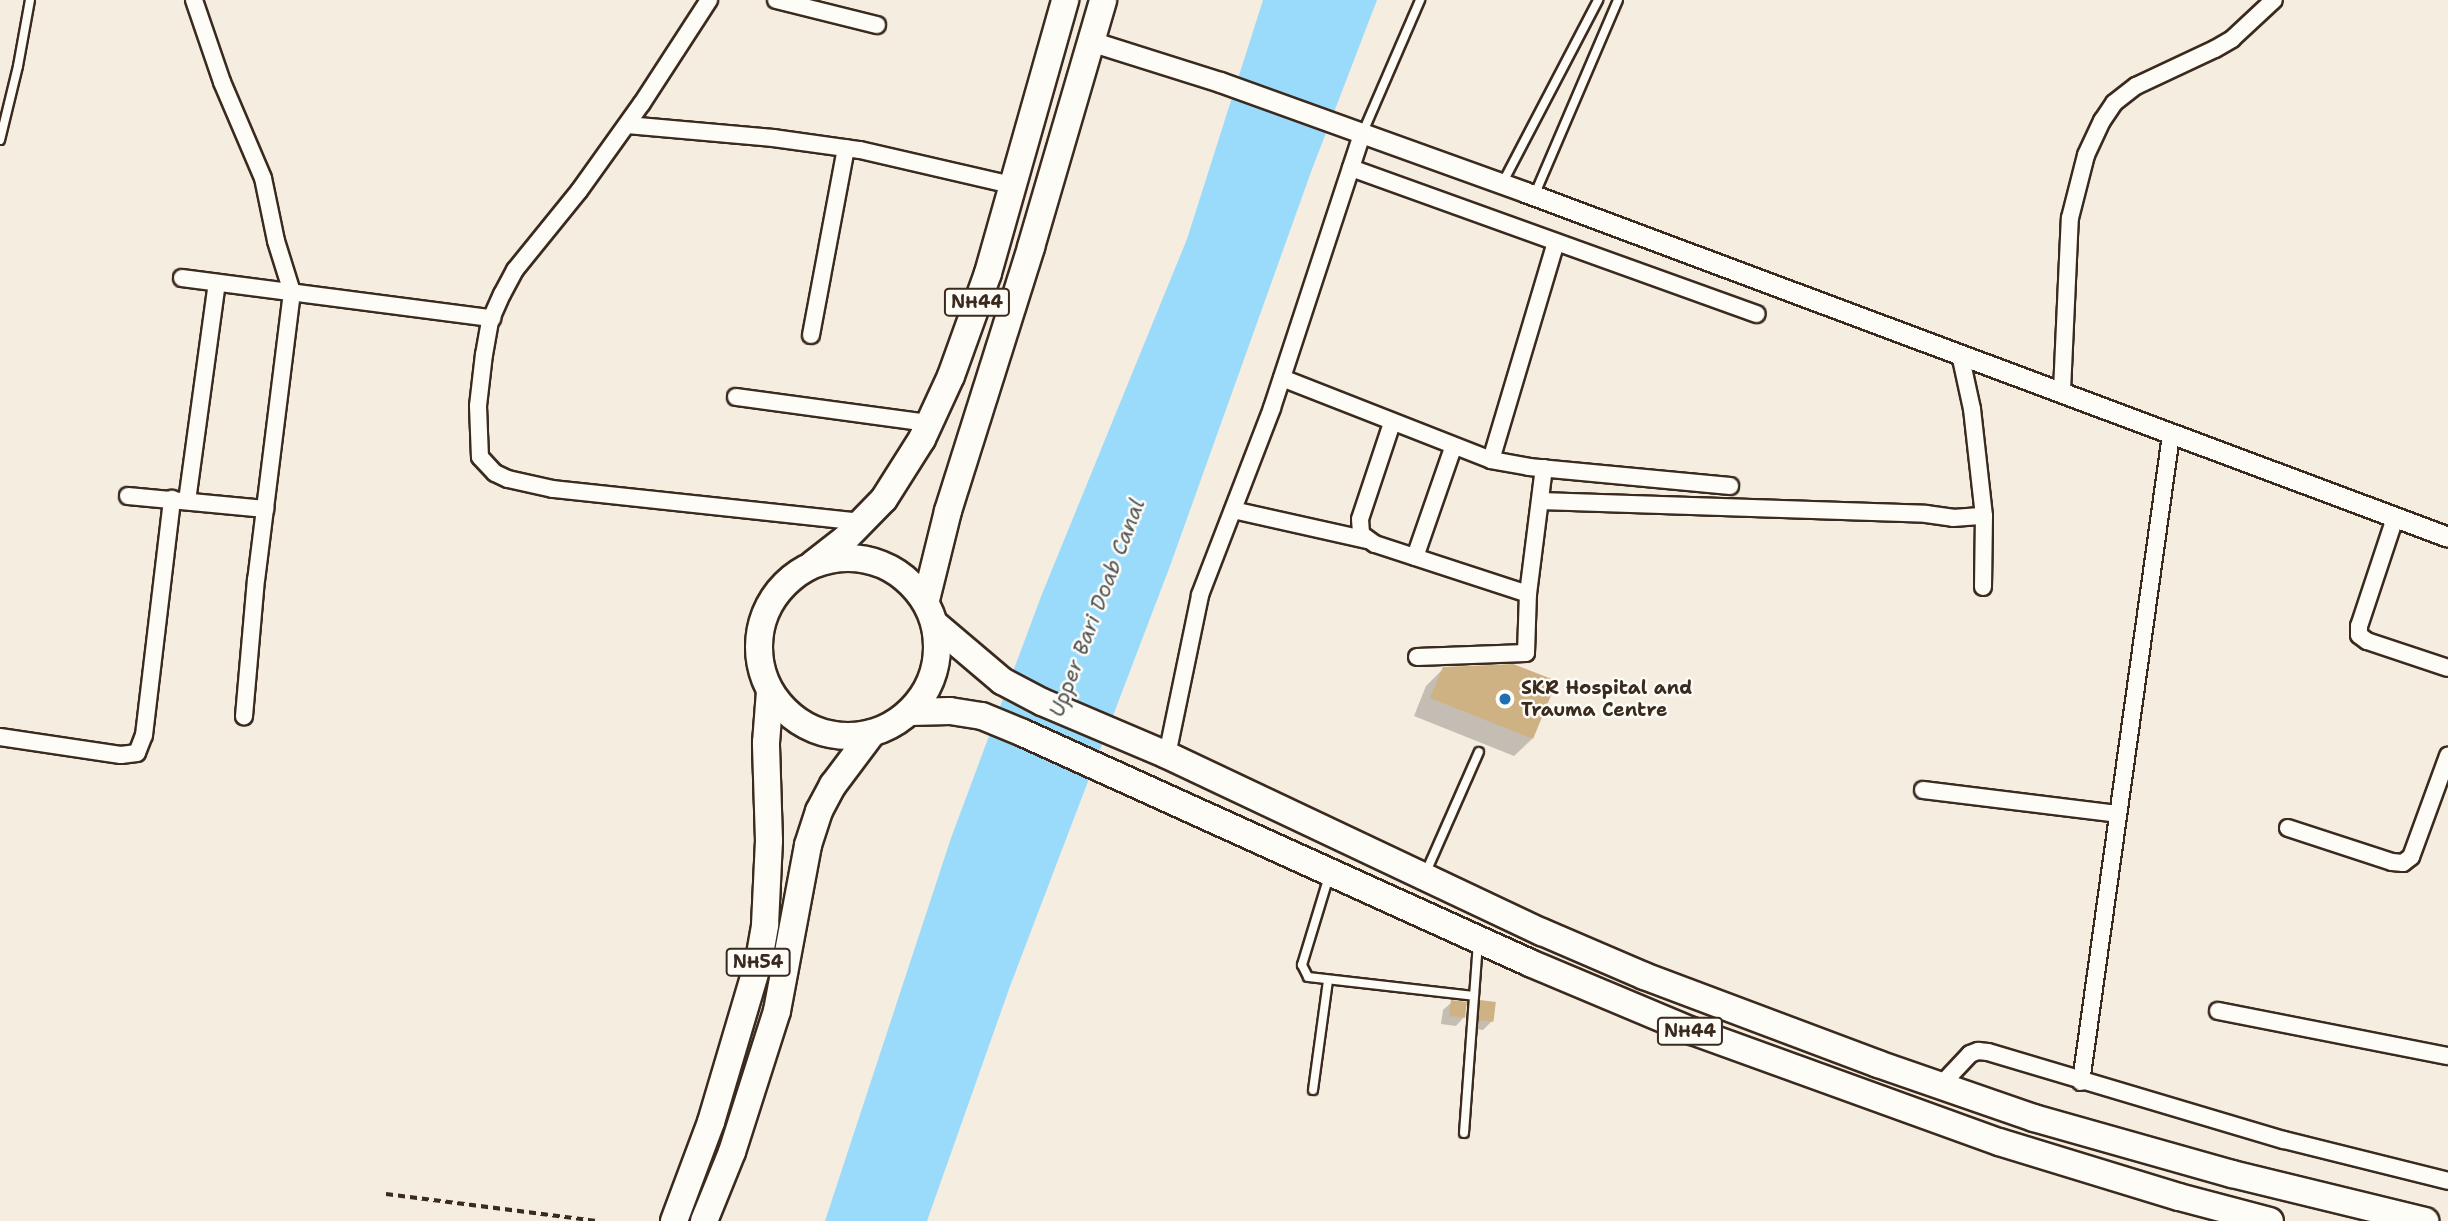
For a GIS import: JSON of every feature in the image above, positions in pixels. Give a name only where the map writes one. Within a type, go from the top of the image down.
[{"type":"highway","name":"NH44","points":[[813,564],[834,558],[876,561],[895,570],[926,600],[936,625],[939,649],[935,672],[925,694],[910,712],[891,726],[852,736],[814,730],[781,707],[770,691],[761,667],[758,642],[763,618],[774,596],[792,577],[813,564],[863,522],[900,476],[929,423],[951,376],[988,273],[1065,0]]},
{"type":"highway","name":"NH44","points":[[926,600],[948,511],[1031,247],[1103,0]]},
{"type":"highway","name":"NH44","points":[[936,625],[1002,681],[1425,875],[1542,932],[1644,976],[2034,1118],[2152,1152],[2425,1221]]},
{"type":"highway","name":"NH54","points":[[674,1221],[715,1111],[759,960],[765,925],[769,841],[766,743],[770,691]]},
{"type":"highway","name":"NH44","points":[[910,712],[950,711],[982,716],[1133,780],[1330,873],[1638,1011],[1914,1113],[2088,1170],[2270,1221]]},
{"type":"highway","name":"NH54","points":[[704,1221],[732,1152],[777,1011],[808,845],[819,811],[833,785],[872,733]]},
{"type":"street","points":[[194,0],[222,82],[263,178],[276,241],[292,292],[265,509],[244,716]]},
{"type":"street","points":[[709,0],[627,125],[579,191],[515,270],[492,317],[484,354],[477,447],[480,457],[495,473],[553,489],[863,522]]},
{"type":"street","points":[[776,0],[877,25]]},
{"type":"street","points":[[2062,391],[2070,218],[2086,155],[2102,121],[2114,103],[2136,86],[2232,39],[2274,0]]},
{"type":"street","points":[[1090,41],[1220,82],[1534,195],[2448,537]]},
{"type":"street","points":[[627,125],[846,148],[1012,185]]},
{"type":"street","points":[[1158,751],[1193,620],[1282,379],[1362,135]]},
{"type":"street","points":[[811,335],[846,148]]},
{"type":"street","points":[[1351,168],[1756,314]]},
{"type":"street","points":[[1491,460],[1556,242]]},
{"type":"street","points":[[182,278],[492,317]]},
{"type":"street","points":[[0,737],[121,755],[137,753],[144,735],[217,283]]},
{"type":"street","points":[[1960,354],[1972,409],[1984,516],[1983,587]]},
{"type":"street","points":[[1282,379],[1453,448],[1491,460],[1544,468],[1730,485]]},
{"type":"street","points":[[736,397],[929,423]]},
{"type":"street","points":[[1367,540],[1361,534],[1360,519],[1392,423]]},
{"type":"street","points":[[2081,1082],[2171,435]]},
{"type":"street","points":[[1415,557],[1453,448]]},
{"type":"street","points":[[1417,657],[1526,653],[1528,594],[1544,468]]},
{"type":"street","points":[[128,496],[265,509]]},
{"type":"street","points":[[1539,501],[1926,514],[1953,518],[1984,516]]},
{"type":"street","points":[[1233,510],[1367,540],[1528,594]]},
{"type":"street","points":[[2395,519],[2359,626],[2359,635],[2367,641],[2448,668]]},
{"type":"street","points":[[2288,828],[2403,863],[2411,856],[2448,755]]},
{"type":"street","points":[[1923,790],[2118,814]]},
{"type":"street","points":[[2218,1011],[2448,1056]]},
{"type":"street","points":[[1940,1086],[1970,1054],[1978,1051],[2284,1140],[2448,1181]]},
{"type":"lane","points":[[0,140],[30,0]]},
{"type":"lane","points":[[1362,135],[1420,0]]},
{"type":"lane","points":[[1502,184],[1598,0]]},
{"type":"lane","points":[[1534,195],[1618,0]]},
{"type":"lane","points":[[1425,875],[1479,752]]},
{"type":"lane","points":[[1330,873],[1302,965],[1308,977],[1474,996]]},
{"type":"lane","points":[[1464,1133],[1478,940]]},
{"type":"lane","points":[[1312,1090],[1328,980]]},
{"type":"path","points":[[386,1194],[596,1221]]},
{"type":"water","name":"Upper Bari Doab Canal","points":[[1263,0],[1377,0],[1311,172],[1170,566],[1009,989],[927,1221],[825,1221],[951,838],[1042,594],[1187,239]]},
{"type":"building","points":[[1513,664],[1557,681],[1533,739],[1430,698],[1443,667]]},
{"type":"building","points":[[1451,1000],[1467,1002],[1465,1018],[1449,1016]]},
{"type":"building","points":[[1480,1000],[1496,1002],[1493,1022],[1478,1020]]},
{"type":"place","name":"SKR Hospital and Trauma Centre","points":[[1505,699]]}]
